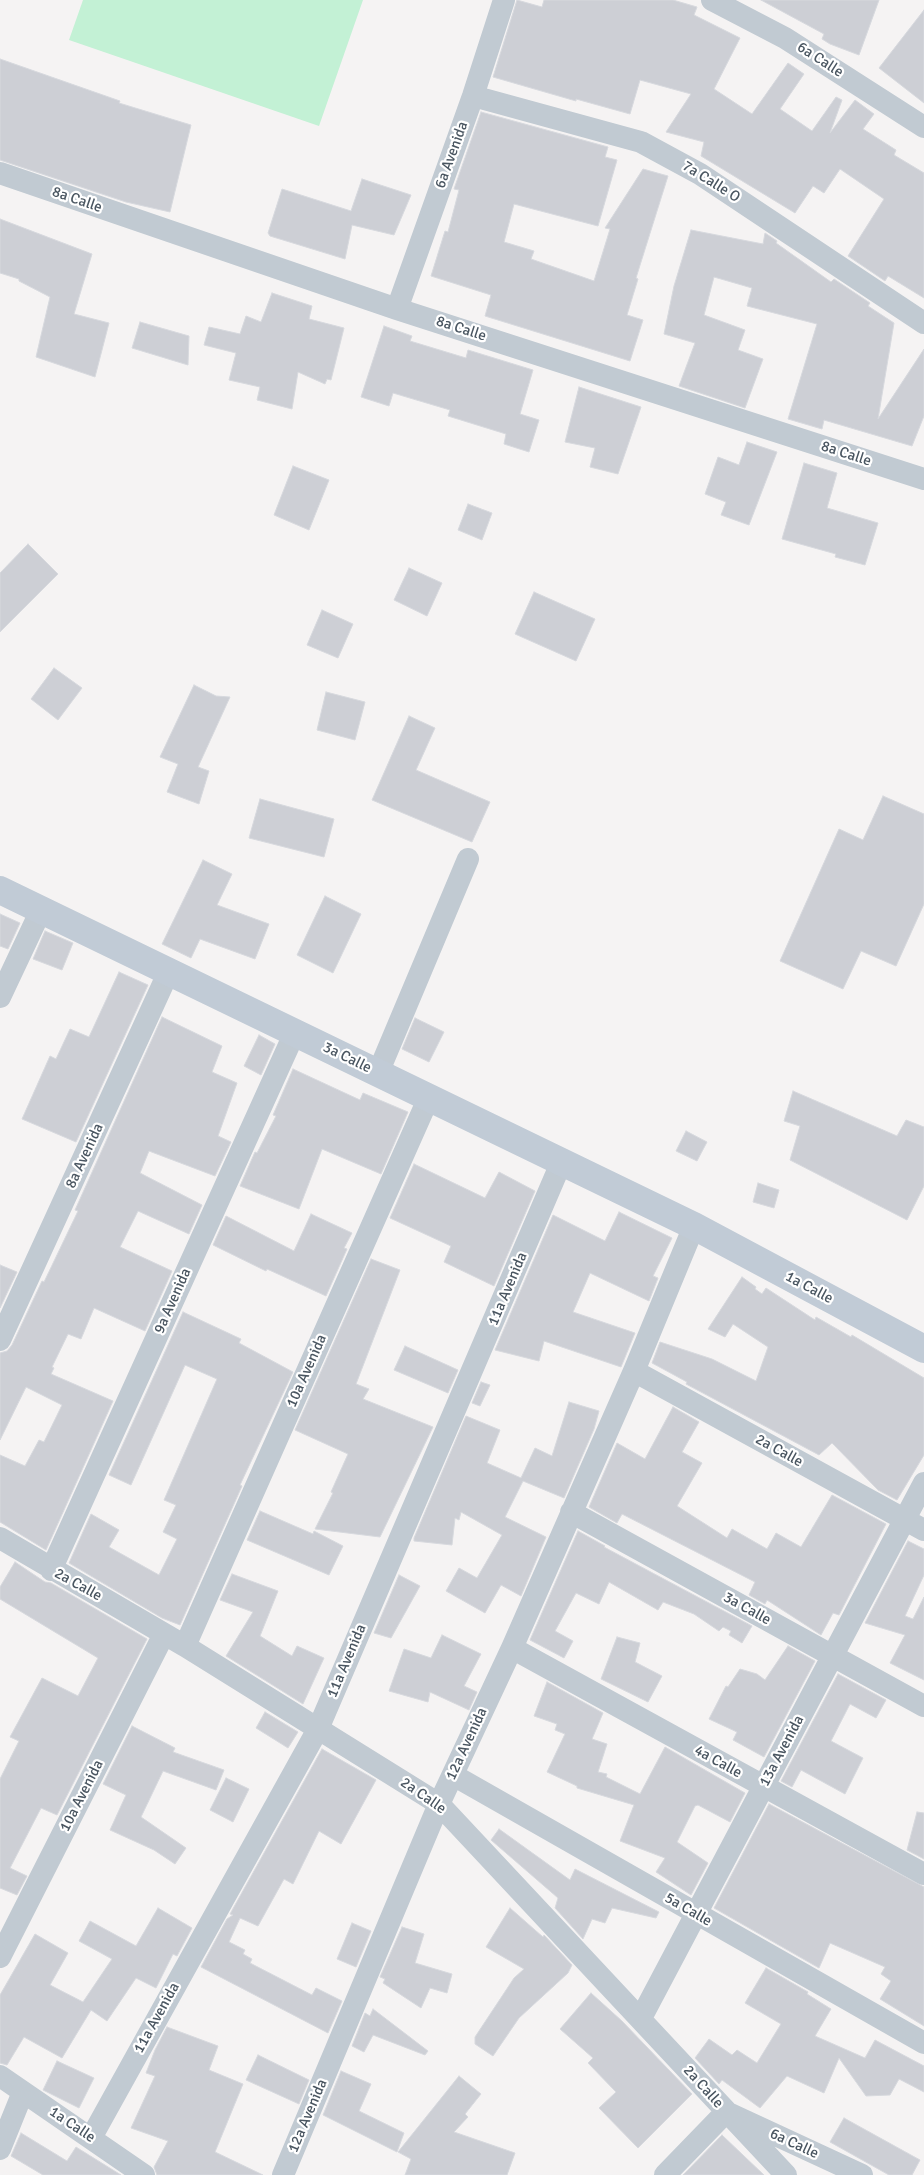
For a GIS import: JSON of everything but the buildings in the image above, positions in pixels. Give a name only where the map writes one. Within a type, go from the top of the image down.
[{"type":"street","name":"6a Avenida","points":[[397,309],[473,96],[504,0]]},
{"type":"street","name":"6a Calle","points":[[712,0],[785,38],[924,127]]},
{"type":"street","name":"7a Calle O","points":[[473,96],[641,142],[700,174],[924,323]]},
{"type":"street","name":"8a Calle","points":[[0,173],[397,309],[923,476]]},
{"type":"street","points":[[378,1073],[468,859]]},
{"type":"street","name":"3a Calle","points":[[0,890],[694,1226]]},
{"type":"street","points":[[0,997],[41,910]]},
{"type":"street","name":"8a Avenida","points":[[0,1340],[169,972]]},
{"type":"street","name":"9a Avenida","points":[[51,1570],[295,1032]]},
{"type":"street","name":"10a Avenida","points":[[185,1646],[429,1097]]},
{"type":"street","name":"11a Avenida","points":[[91,2138],[318,1729],[561,1163]]},
{"type":"street","name":"1a Calle","points":[[694,1226],[924,1350]]},
{"type":"street","name":"12a Avenida","points":[[283,2175],[439,1804],[512,1648],[634,1371],[694,1226]]},
{"type":"street","name":"2a Calle","points":[[634,1371],[914,1525]]},
{"type":"street","name":"13a Avenida","points":[[640,2018],[833,1656],[914,1525],[924,1484]]},
{"type":"street","name":"3a Calle","points":[[571,1512],[924,1706]]},
{"type":"street","name":"2a Calle","points":[[1,1541],[185,1646],[439,1804],[786,2175]]},
{"type":"street","name":"10a Avenida","points":[[0,1957],[164,1634]]},
{"type":"street","name":"4a Calle","points":[[512,1648],[924,1874]]},
{"type":"street","name":"5a Calle","points":[[452,1775],[924,2043]]},
{"type":"street","name":"1a Calle","points":[[0,2076],[139,2173]]},
{"type":"street","points":[[0,2149],[23,2092]]},
{"type":"street","name":"6a Calle","points":[[726,2112],[862,2175]]},
{"type":"street","points":[[665,2175],[726,2112]]},
{"type":"green space","points":[[83,0],[363,0],[319,126],[69,40]]}]
